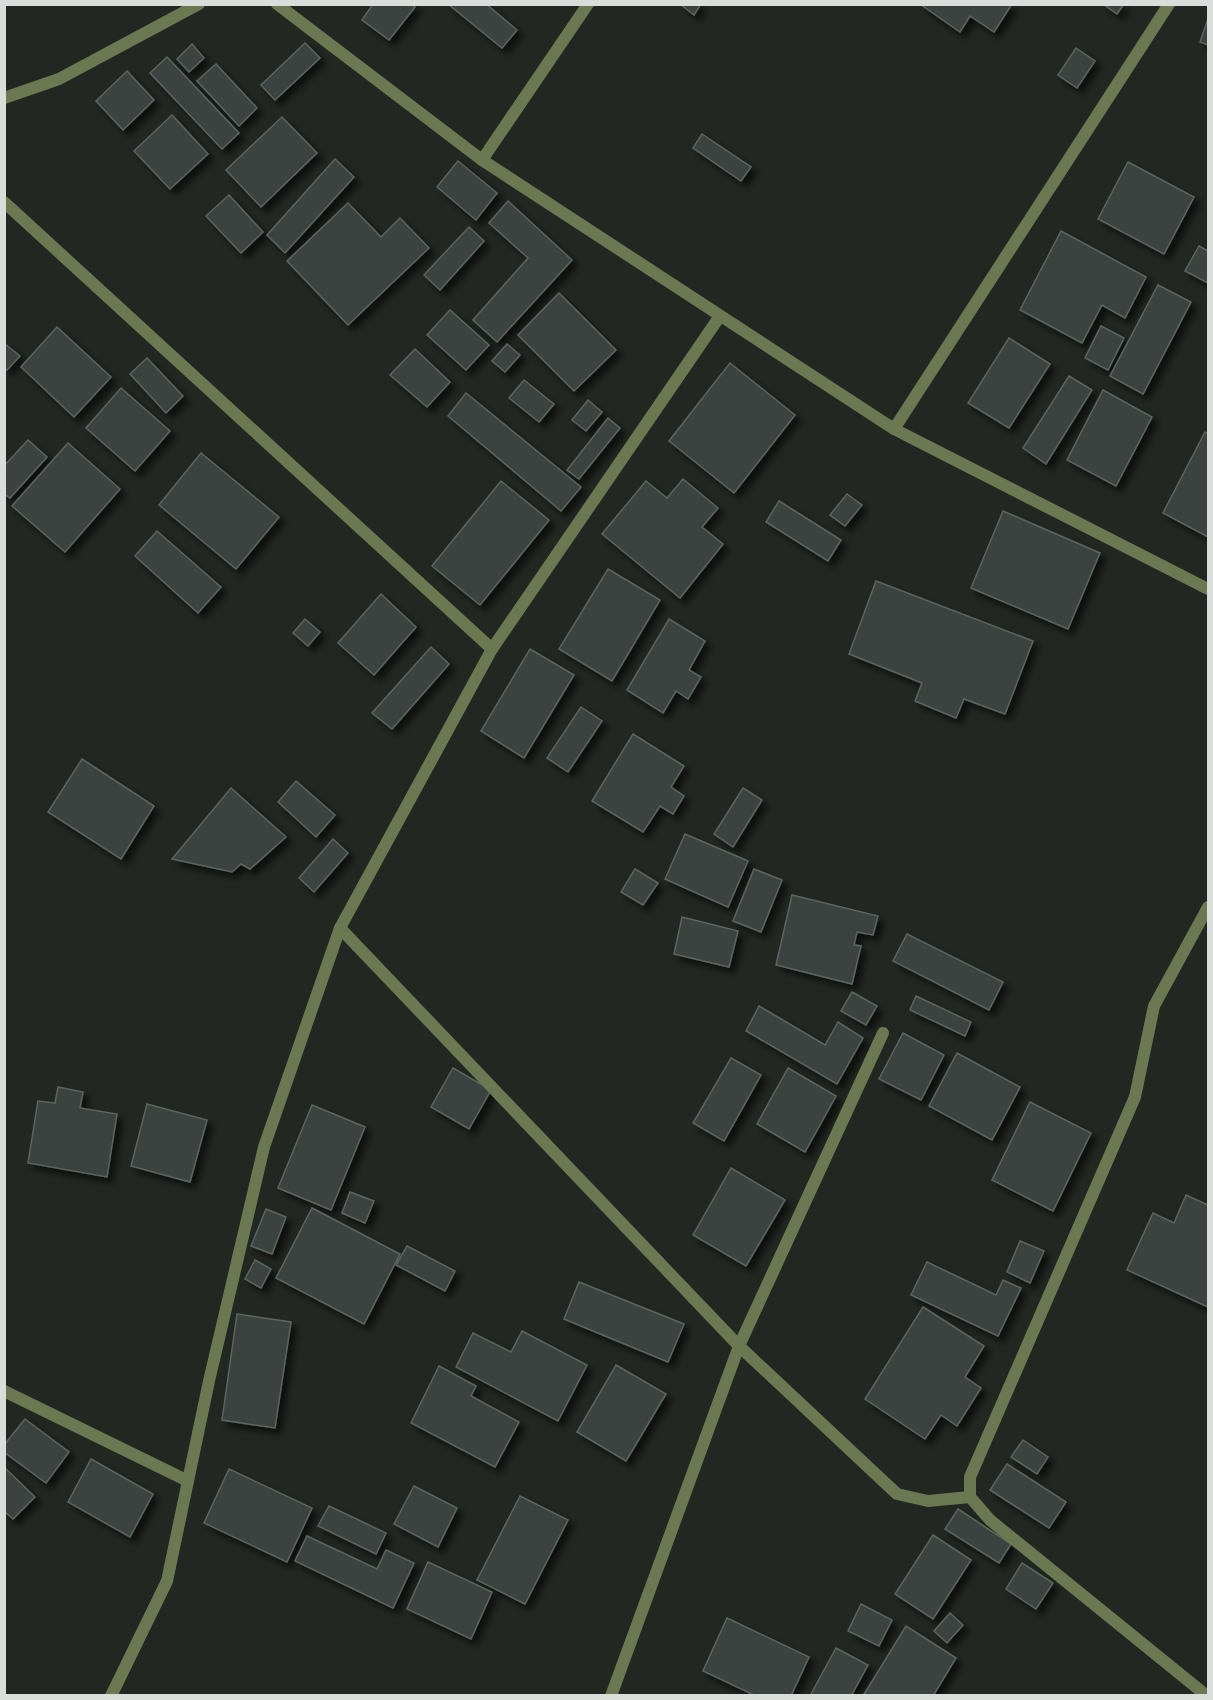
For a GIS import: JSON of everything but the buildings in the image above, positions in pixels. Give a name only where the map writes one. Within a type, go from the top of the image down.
[{"type":"street","points":[[4,98],[59,79],[199,4]]},
{"type":"street","points":[[277,4],[482,160],[894,429],[1209,589]]},
{"type":"street","points":[[482,160],[588,4]]},
{"type":"street","points":[[894,429],[1169,4]]},
{"type":"street","points":[[4,202],[492,649]]},
{"type":"street","points":[[111,1695],[167,1581],[209,1381],[264,1147],[340,928],[492,649],[720,316]]},
{"type":"street","points":[[1207,1695],[990,1520],[970,1497],[970,1477],[1135,1097],[1154,1006],[1209,907]]},
{"type":"street","points":[[340,928],[739,1346],[897,1494],[928,1501],[970,1497]]},
{"type":"street","points":[[610,1695],[739,1346],[883,1033]]},
{"type":"street","points":[[4,1391],[188,1481]]}]
